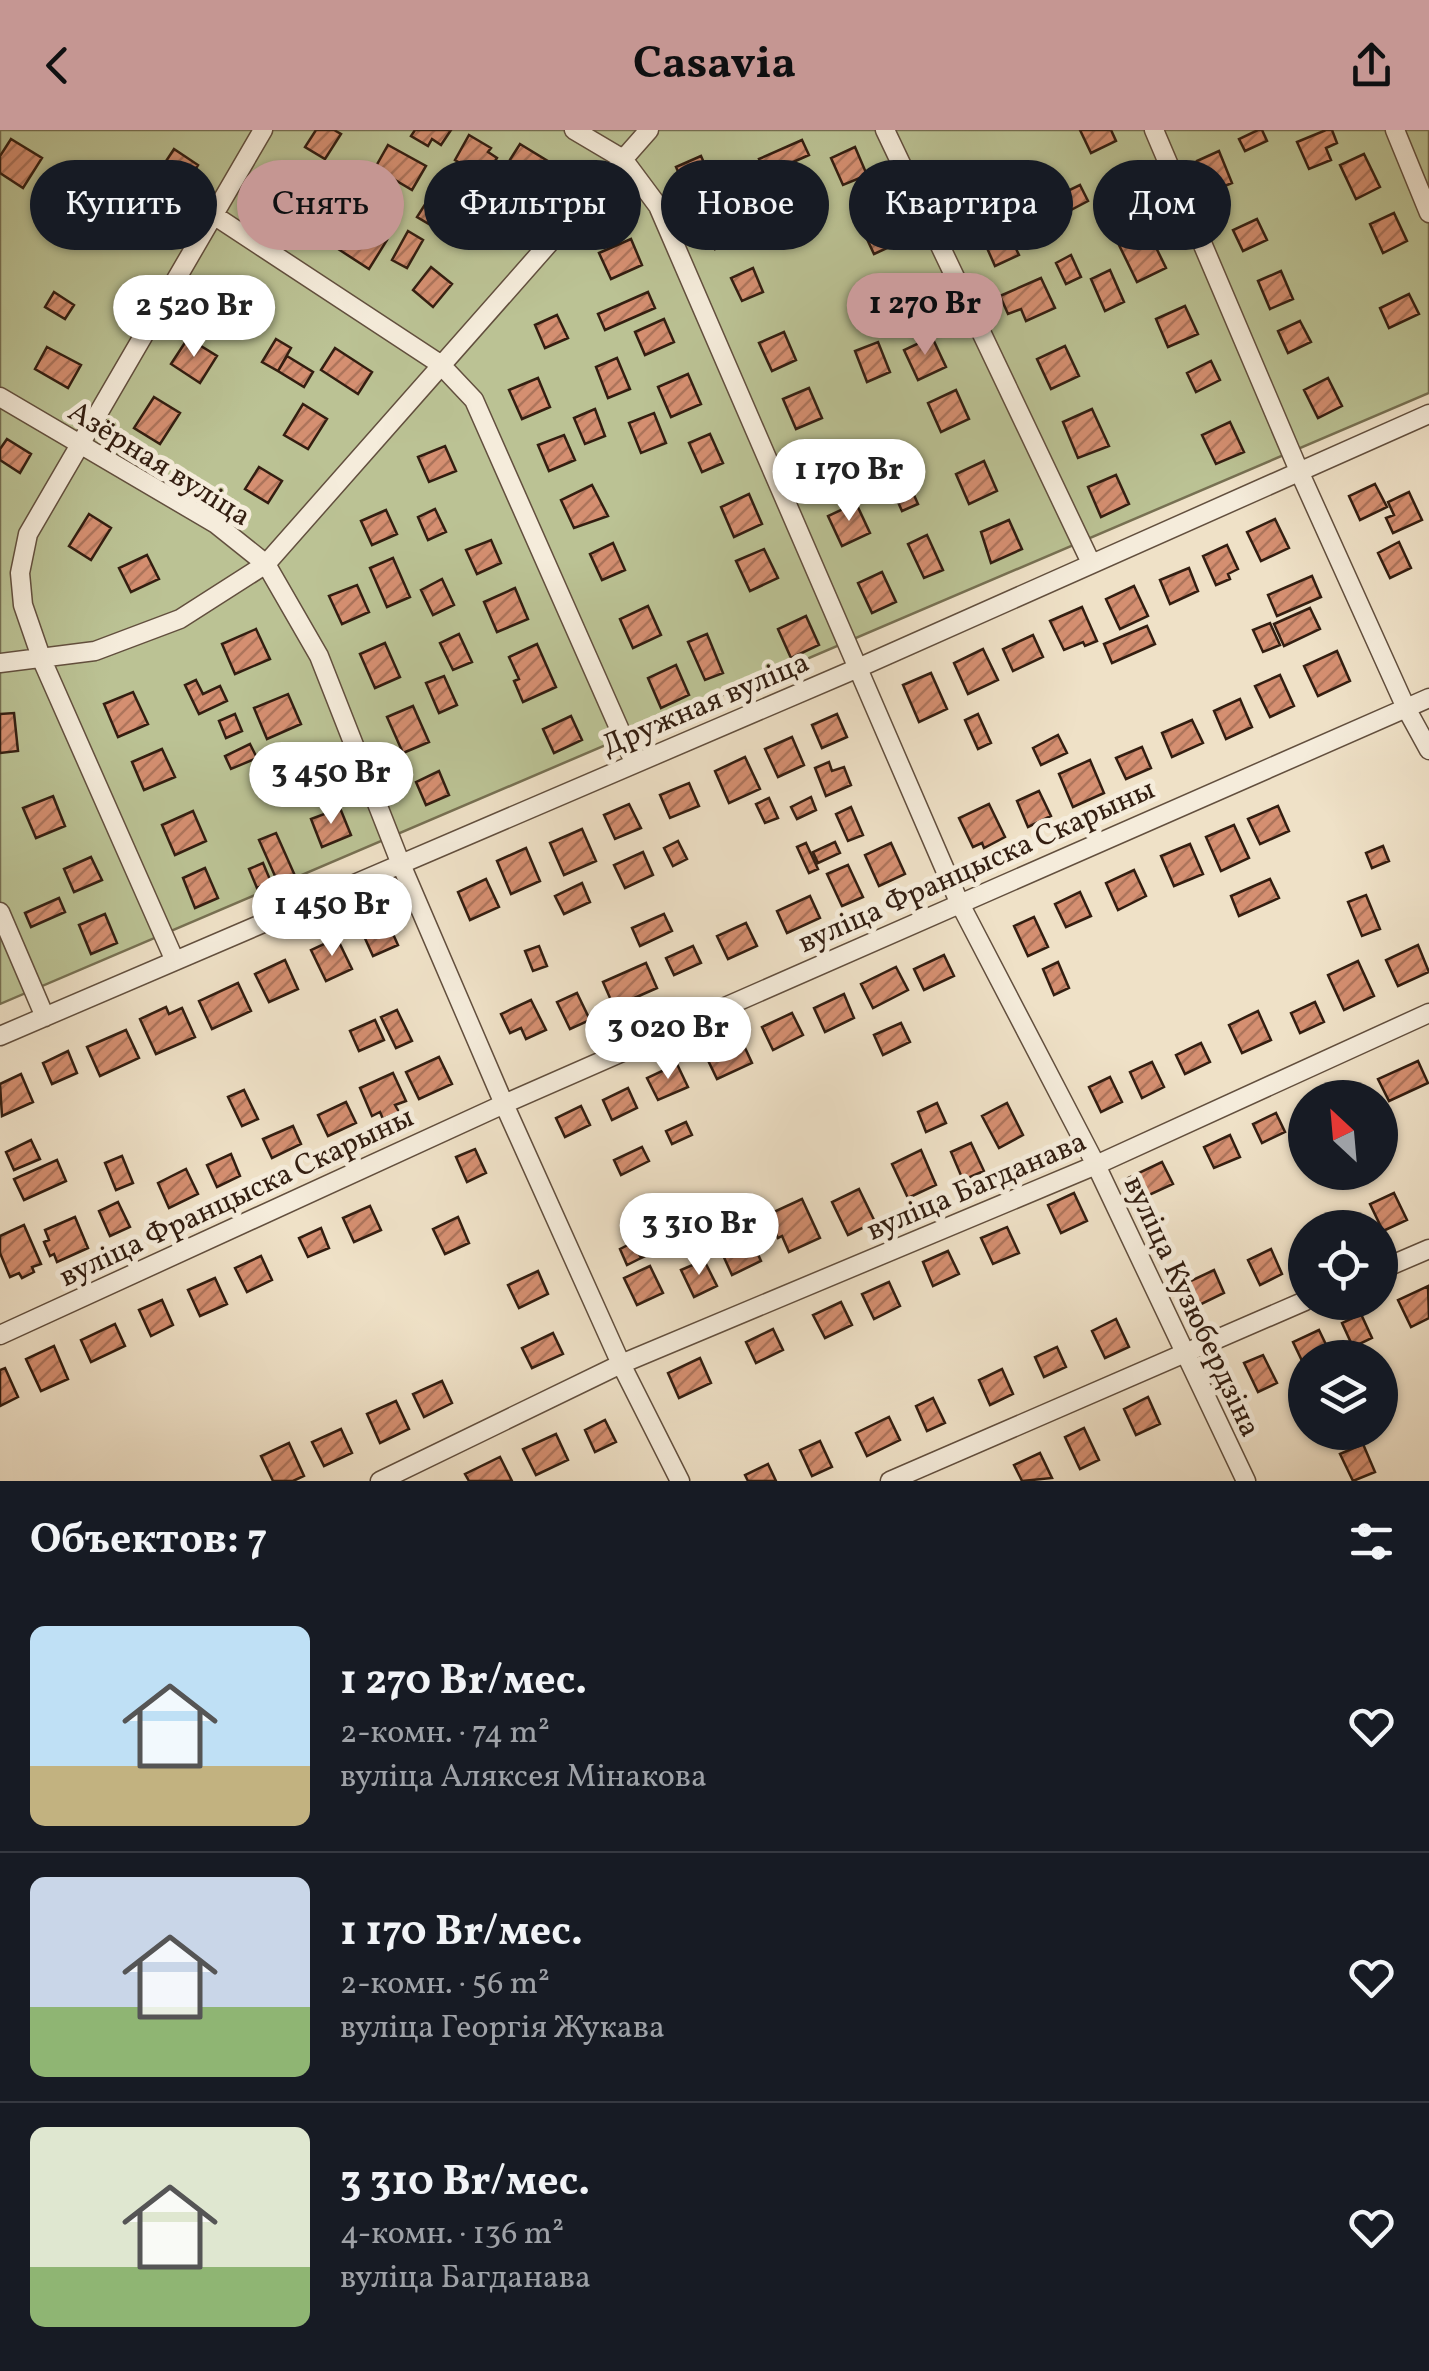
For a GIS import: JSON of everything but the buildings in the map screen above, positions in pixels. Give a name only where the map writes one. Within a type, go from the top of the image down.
[{"type":"street","points":[[217,206],[263,130]]},
{"type":"street","points":[[574,130],[623,159]]},
{"type":"street","points":[[0,664],[95,651],[180,619],[266,564],[648,130]]},
{"type":"street","points":[[885,130],[1091,563]]},
{"type":"street","points":[[1154,130],[1299,470],[1406,708],[1429,750]]},
{"type":"street","points":[[1394,130],[1429,213]]},
{"type":"street","name":"вуліца Кузюбердзіна","points":[[623,159],[658,206],[959,902],[1096,1165],[1246,1481]]},
{"type":"street","points":[[217,217],[440,364],[474,400],[634,762]]},
{"type":"street","points":[[174,960],[42,660],[23,605],[20,572],[28,534],[191,250]]},
{"type":"street","name":"Азёрная вуліца","points":[[0,397],[216,524],[266,564],[319,656],[400,862],[504,1104],[621,1364],[680,1481]]},
{"type":"street","name":"Дружная вуліца","points":[[0,1036],[858,668],[1429,414]]},
{"type":"street","name":"вуліца Францыска Скарыны","points":[[0,1334],[504,1104],[1429,698]]},
{"type":"street","points":[[0,912],[45,1017]]},
{"type":"street","name":"вуліца Багданава","points":[[380,1481],[621,1364],[1096,1165],[1429,1013]]},
{"type":"street","points":[[1398,1262],[1429,1249]]},
{"type":"street","points":[[890,1481],[1288,1308]]},
{"type":"green space","points":[[0,130],[1429,130],[1429,393],[0,1004]]}]
